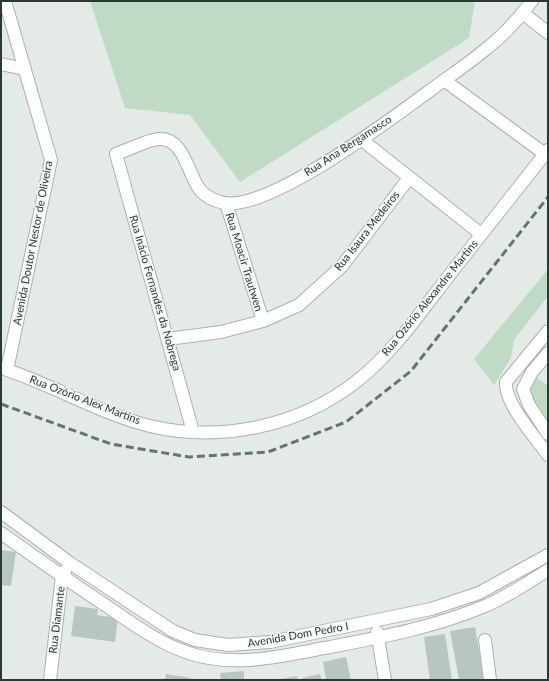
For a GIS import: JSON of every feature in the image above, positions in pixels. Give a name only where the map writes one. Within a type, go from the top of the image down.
[{"type":"street","name":"Avenida Doutor Nestor de Oliveira","points":[[4,369],[51,160],[6,1]]},
{"type":"street","name":"Rua Ana Bergamasco","points":[[116,154],[158,139],[169,140],[178,148],[200,190],[213,200],[226,203],[244,201],[265,194],[298,179],[362,140],[487,48],[532,1]]},
{"type":"street","points":[[522,13],[548,33]]},
{"type":"street","points":[[1,64],[25,69]]},
{"type":"street","points":[[444,80],[546,152]]},
{"type":"street","points":[[362,140],[481,234]]},
{"type":"street","name":"Rua Ozório Alexandre Martins","points":[[193,432],[218,433],[248,429],[284,420],[321,405],[357,381],[390,350],[546,152]]},
{"type":"street","name":"Rua Inácio Fernandes da Nobrega","points":[[116,154],[193,432]]},
{"type":"street","name":"Rua Isaura Medeiros","points":[[168,339],[221,332],[263,321],[299,305],[342,266],[409,178]]},
{"type":"street","name":"Rua Moacir Trautwen","points":[[226,203],[263,321]]},
{"type":"street","points":[[548,331],[506,382],[506,389],[512,404],[548,455]]},
{"type":"street","points":[[548,353],[532,372],[523,390],[529,405],[548,434]]},
{"type":"street","name":"Rua Ozório Alex Martins","points":[[4,369],[104,410],[150,426],[193,432]]},
{"type":"street","name":"Avenida Dom Pedro I","points":[[1,512],[70,563],[174,631],[195,640],[210,644],[228,645],[270,642],[376,622],[431,609],[479,592],[548,555]]},
{"type":"street","name":"Avenida Dom Pedro I","points":[[1,533],[136,626],[190,654],[222,660],[258,660],[378,638],[435,624],[485,606],[512,593],[548,570]]},
{"type":"street","name":"Rua Diamante","points":[[50,680],[62,576],[70,563]]},
{"type":"street","points":[[376,622],[385,680]]},
{"type":"street","points":[[485,640],[490,680]]},
{"type":"green space","points":[[90,1],[475,1],[469,38],[240,182],[190,115],[125,108]]},
{"type":"green space","points":[[548,269],[548,296],[514,340],[511,358],[494,385],[474,359]]},
{"type":"green space","points":[[533,375],[548,386],[548,421],[530,396],[531,379]]},
{"type":"building","points":[[1,550],[16,552],[11,586],[1,585]]},
{"type":"building","points":[[75,606],[98,609],[97,615],[118,618],[115,642],[71,636]]},
{"type":"building","points":[[475,627],[484,680],[459,680],[450,631]]},
{"type":"building","points":[[445,634],[452,680],[430,680],[424,637]]},
{"type":"building","points":[[346,657],[351,680],[326,680],[323,662]]},
{"type":"building","points":[[244,671],[244,680],[221,680],[220,673]]},
{"type":"building","points":[[166,674],[191,678],[191,680],[165,680]]},
{"type":"building","points":[[320,674],[322,680],[303,680],[302,678]]},
{"type":"building","points":[[297,676],[298,680],[280,680],[280,679]]},
{"type":"railway","points":[[1,404],[111,444],[189,457],[268,452],[346,422],[411,371],[548,197]]}]
